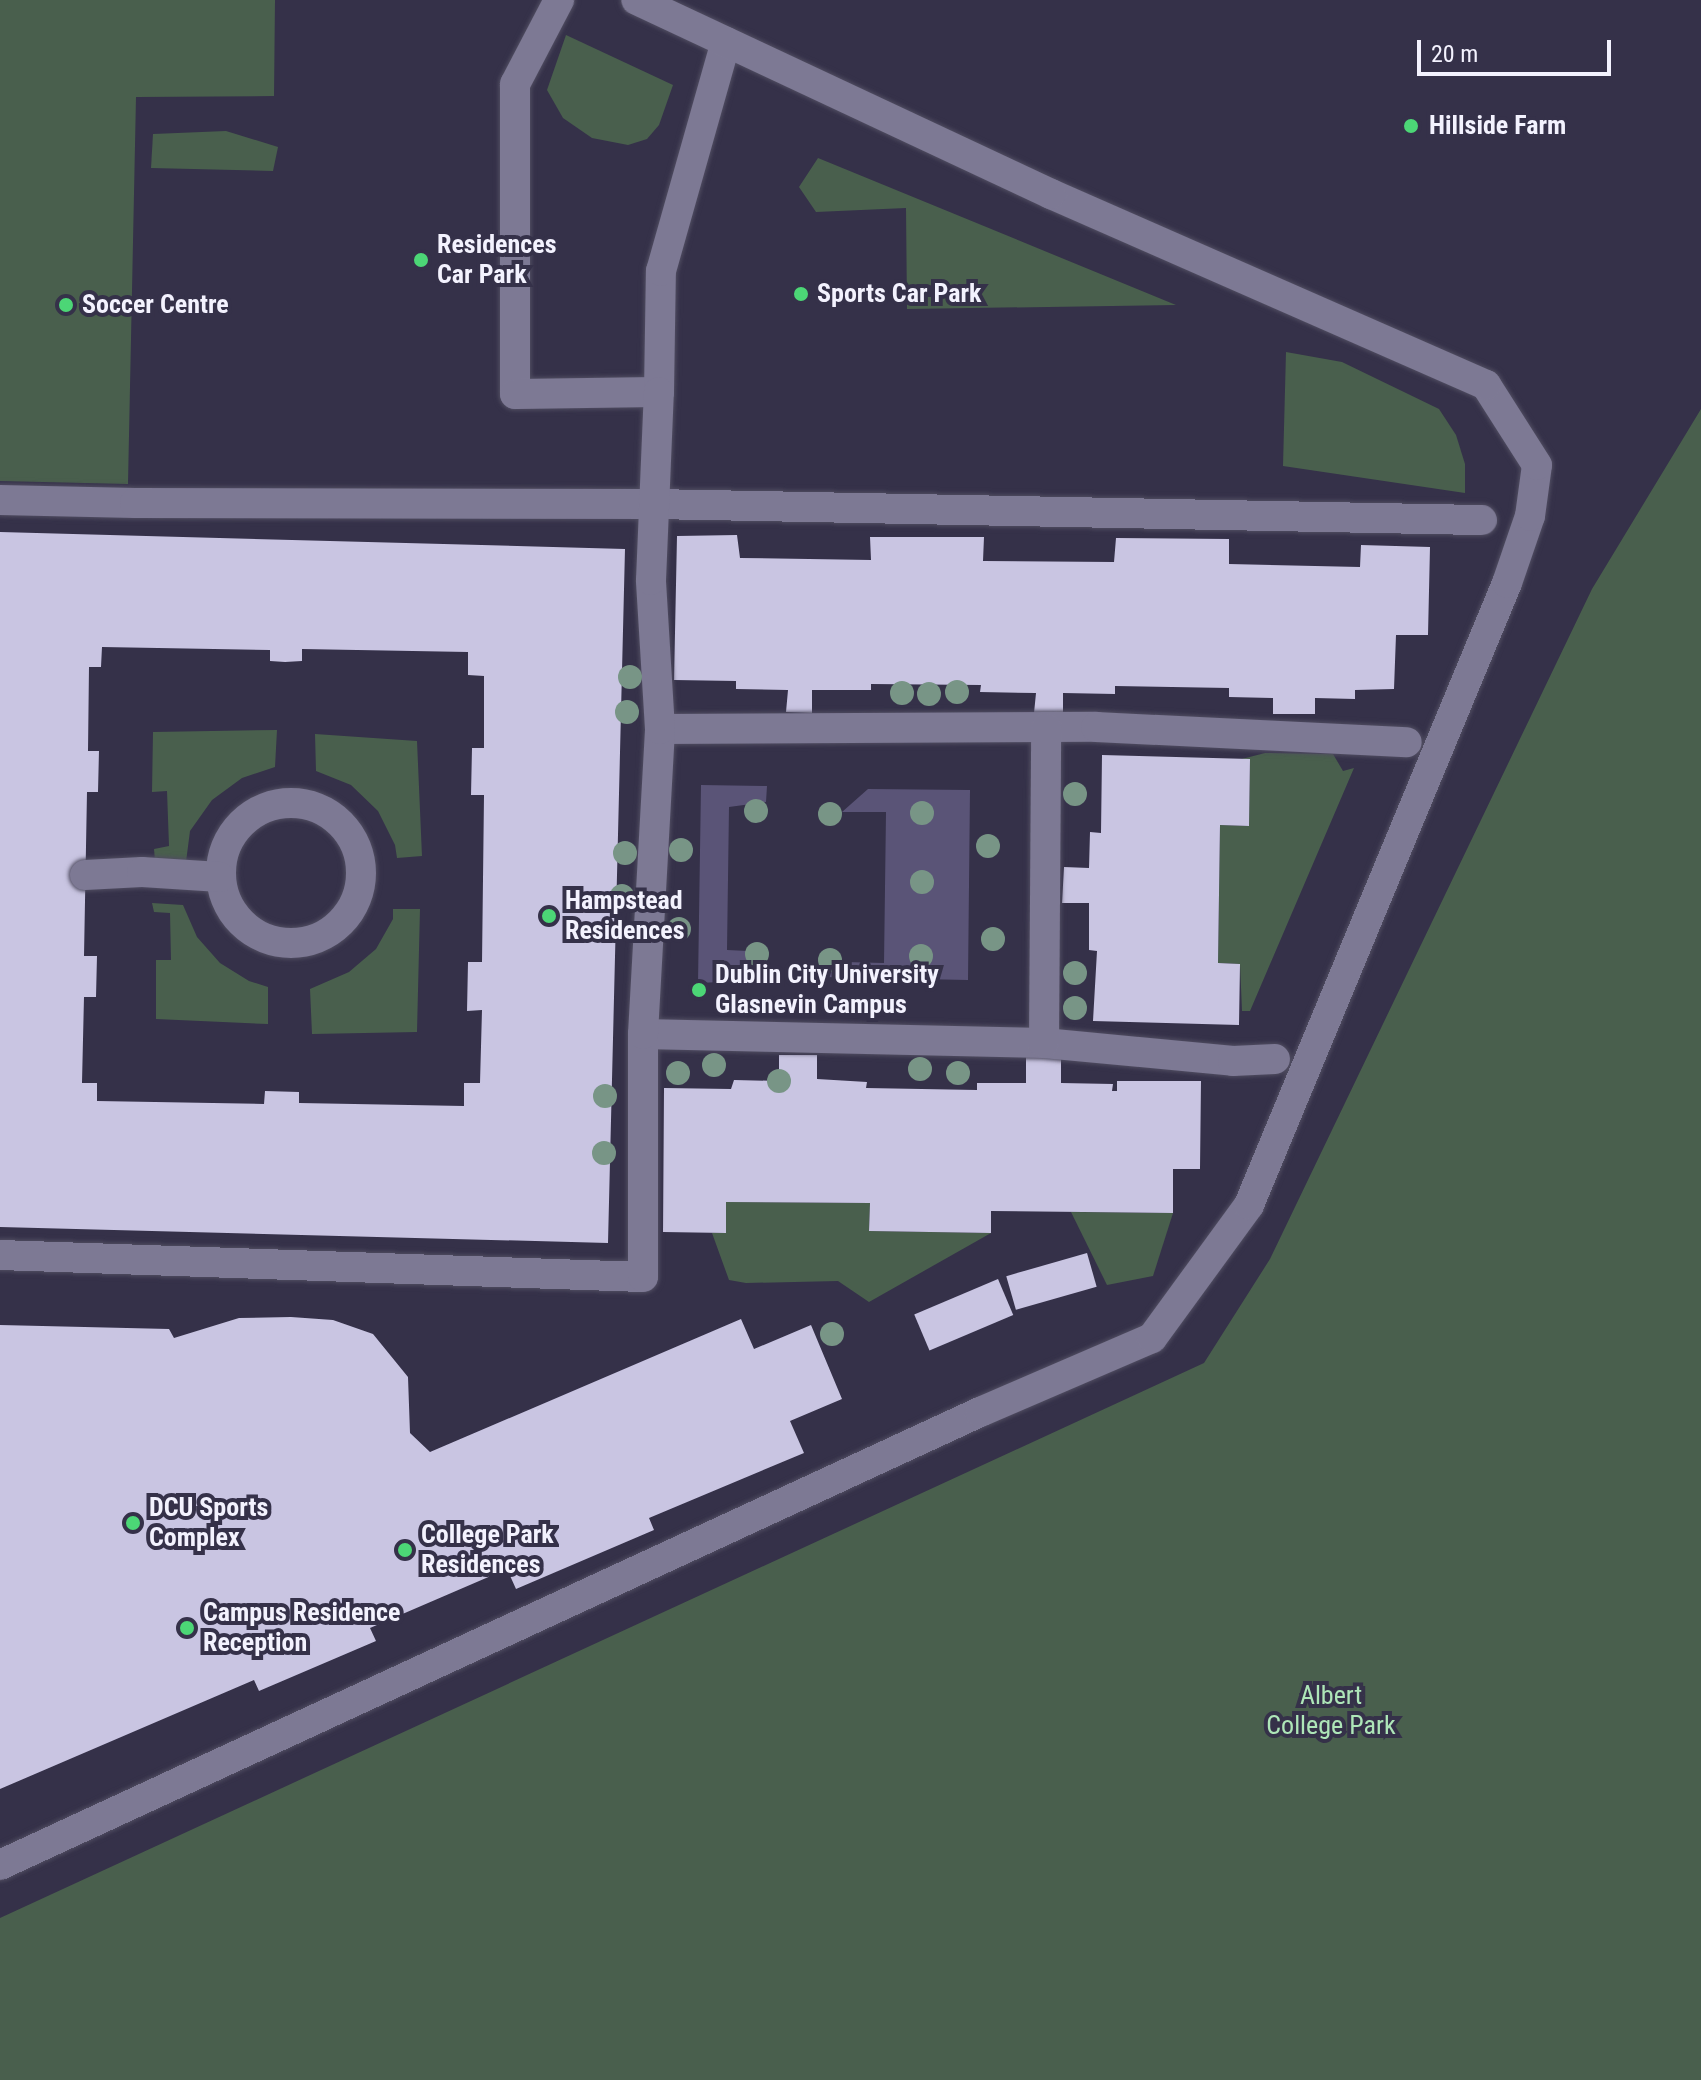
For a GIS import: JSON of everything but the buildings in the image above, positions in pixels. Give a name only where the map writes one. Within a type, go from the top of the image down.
[{"type":"lane","points":[[559,0],[515,84],[515,394],[659,392]]},
{"type":"lane","points":[[0,1865],[980,1412],[1152,1338],[1249,1205],[1507,583],[1530,516],[1537,465],[1486,385],[1051,194],[636,0]]},
{"type":"lane","points":[[0,1255],[643,1277],[643,1034],[660,729],[651,580],[661,271],[726,42]]},
{"type":"lane","points":[[0,500],[653,504],[1482,520]]},
{"type":"lane","points":[[660,729],[1096,727],[1407,742]]},
{"type":"lane","points":[[1044,1043],[1046,728]]},
{"type":"lane","points":[[298,803],[330,814],[343,825],[353,840],[361,873],[357,895],[347,916],[331,931],[310,941],[287,944],[266,940],[234,915],[220,877],[222,857],[229,838],[242,822],[277,804],[298,803]]},
{"type":"lane","points":[[85,875],[142,872],[220,877]]},
{"type":"lane","points":[[643,1034],[1044,1043],[1233,1061],[1275,1059]]},
{"type":"green space","name":"Soccer Centre","points":[[0,0],[275,0],[274,96],[136,97],[128,484],[0,481]]},
{"type":"green space","points":[[566,35],[673,85],[659,125],[647,139],[628,145],[592,138],[563,118],[547,90]]},
{"type":"green space","points":[[226,131],[278,147],[273,171],[151,168],[153,134]]},
{"type":"green space","points":[[818,158],[1176,305],[907,309],[906,208],[816,212],[799,187]]},
{"type":"green space","points":[[1286,352],[1342,362],[1439,409],[1456,435],[1465,464],[1465,493],[1283,466]]},
{"type":"green space","name":"Albert College Park","points":[[1701,409],[1701,2080],[0,2080],[0,1918],[1204,1363],[1270,1259],[1592,589]]},
{"type":"green space","points":[[277,730],[275,767],[242,778],[212,800],[190,831],[186,862],[155,861],[154,849],[169,846],[167,791],[152,792],[153,732]]},
{"type":"green space","points":[[315,734],[417,741],[422,856],[397,858],[395,845],[378,811],[351,785],[316,771]]},
{"type":"green space","points":[[1265,753],[1333,754],[1343,771],[1354,768],[1250,1011],[1242,1011],[1240,964],[1218,963],[1220,825],[1249,826],[1250,759],[1238,760]]},
{"type":"green space","points":[[152,903],[183,905],[197,937],[220,963],[249,981],[268,987],[268,1024],[156,1019],[156,960],[171,960],[170,913],[154,912]]},
{"type":"green space","points":[[393,909],[420,909],[417,1032],[312,1034],[310,989],[349,972],[376,949],[393,919]]},
{"type":"green space","points":[[726,1202],[870,1203],[869,1231],[991,1233],[869,1302],[838,1281],[746,1283],[729,1280],[712,1233],[726,1233]]},
{"type":"green space","points":[[1071,1212],[1173,1213],[1153,1276],[1107,1285]]},
{"type":"shaded area","points":[[701,785],[767,786],[766,802],[729,807],[727,950],[748,951],[747,960],[721,982],[698,983]]},
{"type":"shaded area","points":[[868,789],[970,790],[968,980],[822,977],[822,971],[843,971],[844,962],[884,963],[886,812],[842,812]]},
{"type":"place","name":"Hillside Farm","points":[[1411,126]]},
{"type":"place","name":"Residences Car Park","points":[[421,260]]},
{"type":"place","name":"Sports Car Park","points":[[801,294]]},
{"type":"place","name":"Soccer Centre","points":[[66,305]]},
{"type":"place","name":"Hampstead Residences","points":[[549,916]]},
{"type":"place","name":"Dublin City University Glasnevin Campus","points":[[699,990]]},
{"type":"place","name":"DCU Sports Complex","points":[[133,1523]]},
{"type":"place","name":"College Park Residences","points":[[405,1550]]},
{"type":"place","name":"Campus Residence Reception","points":[[187,1628]]}]
